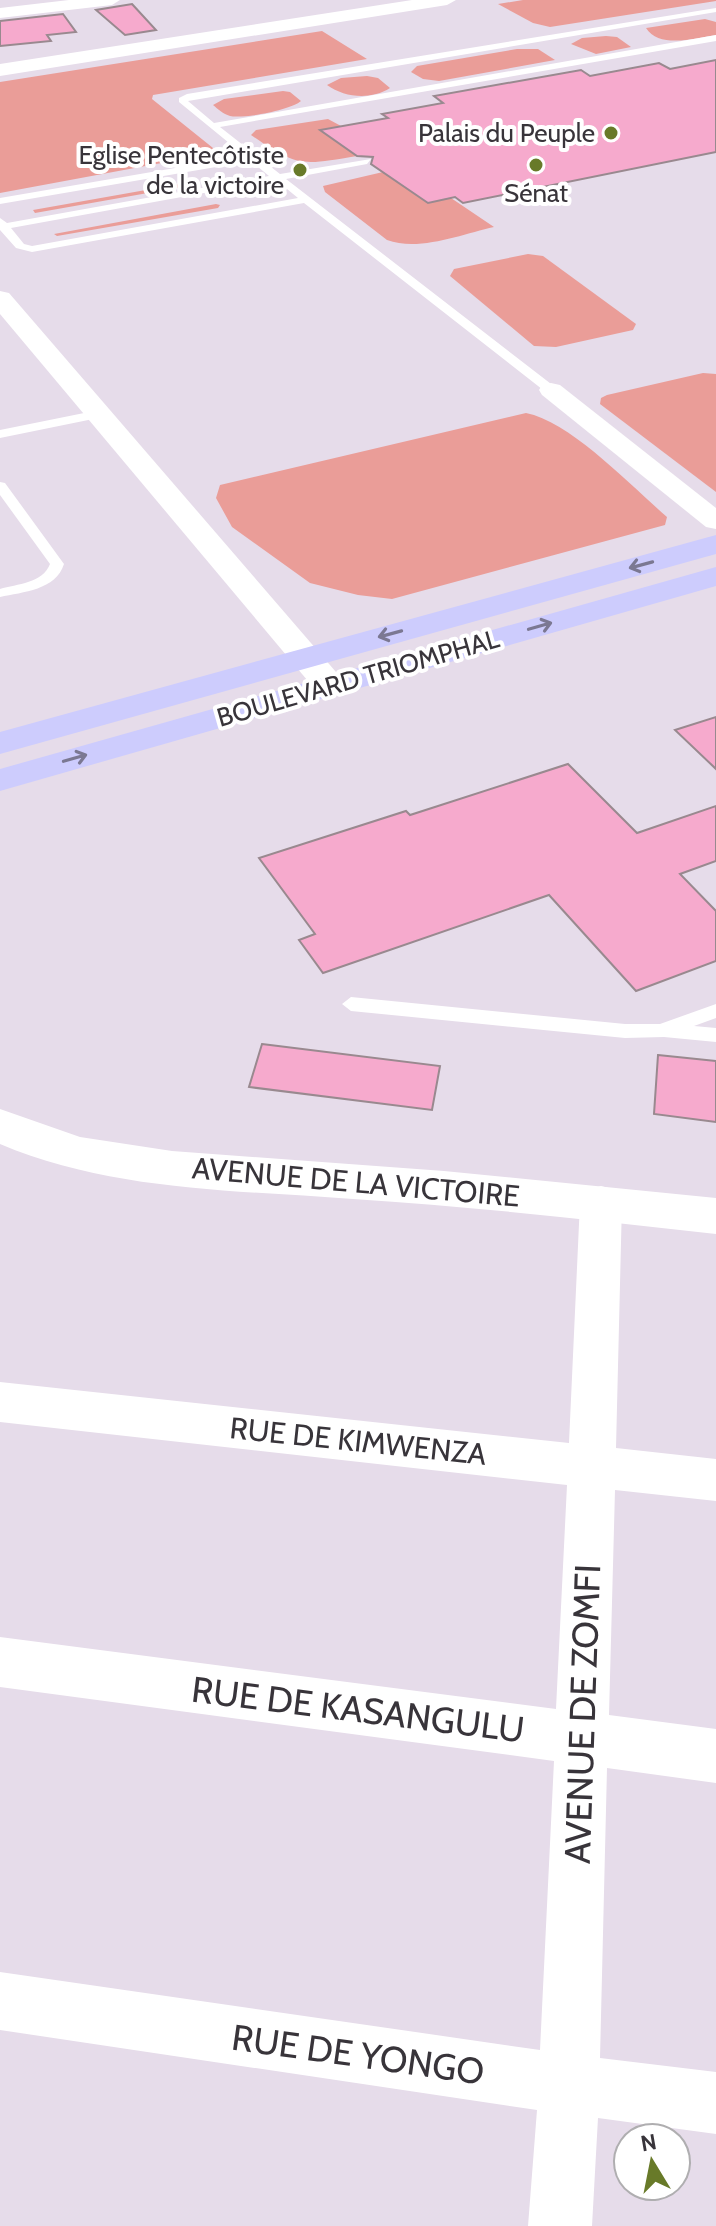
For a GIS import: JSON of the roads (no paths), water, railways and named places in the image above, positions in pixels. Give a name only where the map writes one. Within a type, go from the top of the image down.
[{"type":"highway","name":"BOULEVARD TRIOMPHAL","points":[[0,743],[716,544]]},
{"type":"highway","name":"BOULEVARD TRIOMPHAL","points":[[0,780],[716,576]]},
{"type":"street","points":[[0,13],[112,0]]},
{"type":"street","points":[[0,70],[447,0]]},
{"type":"street","points":[[0,298],[330,686]]},
{"type":"street","points":[[551,390],[716,521]]},
{"type":"street","name":"AVENUE DE LA VICTOIRE","points":[[0,1126],[18,1135],[73,1152],[127,1161],[226,1172],[601,1202],[716,1216]]},
{"type":"street","name":"AVENUE DE ZOMFI","points":[[560,2226],[569,2084],[601,1202]]},
{"type":"street","name":"RUE DE KIMWENZA","points":[[0,1402],[716,1480]]},
{"type":"street","name":"RUE DE KASANGULU","points":[[0,1662],[716,1756]]},
{"type":"street","name":"RUE DE YONGO","points":[[0,2001],[716,2103]]},
{"type":"lane","points":[[551,390],[304,200],[182,100],[190,96],[716,10]]},
{"type":"lane","points":[[620,25],[665,47]]},
{"type":"lane","points":[[212,126],[716,38]]},
{"type":"lane","points":[[538,39],[583,61]]},
{"type":"lane","points":[[382,65],[393,71]]},
{"type":"lane","points":[[403,77],[425,89]]},
{"type":"lane","points":[[299,78],[310,85]]},
{"type":"lane","points":[[330,97],[341,104]]},
{"type":"lane","points":[[0,201],[253,158]]},
{"type":"lane","points":[[1,225],[367,161]]},
{"type":"lane","points":[[1,225],[20,246],[32,249],[304,200]]},
{"type":"lane","points":[[0,434],[99,414]]},
{"type":"lane","points":[[0,486],[57,564],[54,573],[39,583],[0,593]]},
{"type":"lane","points":[[351,1004],[545,1025],[716,1035]]},
{"type":"lane","points":[[661,1031],[716,1011]]},
{"type":"place","name":"Palais du Peuple","points":[[611,133]]},
{"type":"place","name":"Sénat","points":[[536,165]]},
{"type":"place","name":"Eglise Pentecôtiste de la victoire","points":[[300,170]]}]
